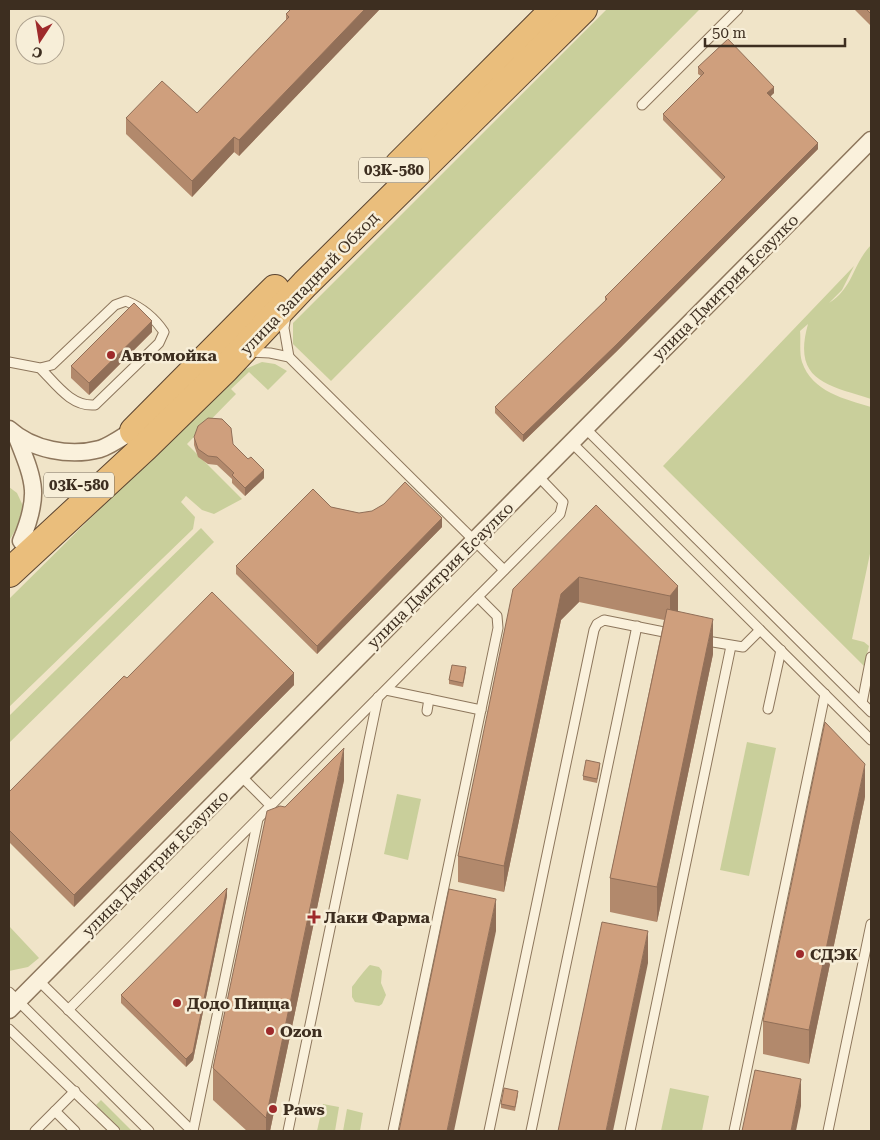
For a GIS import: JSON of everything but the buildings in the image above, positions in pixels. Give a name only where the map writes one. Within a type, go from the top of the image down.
[{"type":"highway","name":"улица Западный Обход","points":[[15,547],[137,428],[555,9]]},
{"type":"highway","name":"улица Западный Обход","points":[[9,573],[145,447],[238,355],[291,298],[583,9]]},
{"type":"street","name":"улица Дмитрия Есаулко","points":[[12,1001],[38,980],[871,140]]},
{"type":"street","points":[[12,432],[42,448],[70,453],[101,448],[137,428]]},
{"type":"street","points":[[12,432],[33,481],[32,514],[15,547]]},
{"type":"lane","points":[[642,105],[738,9]]},
{"type":"lane","points":[[289,358],[284,328],[291,298]]},
{"type":"lane","points":[[9,362],[40,368],[52,364],[116,305],[126,302],[141,307],[157,322],[164,332],[159,343],[95,405],[84,406],[71,399],[40,368]]},
{"type":"lane","points":[[238,355],[251,352],[270,353],[289,358],[504,570]]},
{"type":"lane","points":[[585,428],[871,712]]},
{"type":"lane","points":[[571,442],[871,740]]},
{"type":"lane","points":[[68,1010],[560,514],[563,502],[538,476]]},
{"type":"lane","points":[[392,1131],[498,622],[497,616],[478,597]]},
{"type":"lane","points":[[489,1131],[594,630],[597,624],[604,620],[743,647],[760,630]]},
{"type":"lane","points":[[531,1131],[637,626]]},
{"type":"lane","points":[[630,1131],[731,646]]},
{"type":"lane","points":[[768,709],[781,650]]},
{"type":"lane","points":[[862,703],[871,657]]},
{"type":"lane","points":[[386,690],[480,710]]},
{"type":"lane","points":[[734,1131],[825,694]]},
{"type":"lane","points":[[288,1131],[378,697]]},
{"type":"lane","points":[[427,712],[429,699]]},
{"type":"lane","points":[[241,776],[271,806]]},
{"type":"lane","points":[[192,1131],[258,819]]},
{"type":"lane","points":[[828,1131],[871,924]]},
{"type":"lane","points":[[38,980],[192,1131]]},
{"type":"lane","points":[[12,1001],[149,1131]]},
{"type":"lane","points":[[9,1028],[115,1131]]},
{"type":"lane","points":[[35,1131],[75,1091]]},
{"type":"lane","points":[[55,1111],[75,1131]]},
{"type":"green space","points":[[607,9],[700,9],[331,381],[293,344],[293,323]]},
{"type":"green space","points":[[871,245],[871,399],[840,389],[817,378],[809,369],[805,358],[804,343],[808,324],[800,331],[802,362],[813,381],[830,393],[871,407],[871,549],[852,639],[864,642],[869,646],[864,666],[663,466],[854,266],[842,290],[829,303],[837,297],[848,283],[860,260]]},
{"type":"green space","points":[[262,362],[275,364],[287,371],[268,390],[249,372],[231,389],[236,394],[187,444],[242,499],[214,514],[202,510],[186,496],[181,502],[195,517],[193,529],[9,707],[9,599],[232,378],[243,370]]},
{"type":"green space","points":[[9,487],[17,493],[23,506],[17,527],[9,541]]},
{"type":"green space","points":[[201,528],[214,542],[9,743],[9,716]]},
{"type":"green space","points":[[747,742],[776,748],[749,876],[720,870]]},
{"type":"green space","points":[[397,794],[421,799],[408,860],[384,854]]},
{"type":"green space","points":[[9,926],[39,958],[28,967],[9,971]]},
{"type":"green space","points":[[370,965],[379,967],[382,971],[381,983],[386,995],[379,1006],[355,1002],[352,997],[352,987]]},
{"type":"green space","points":[[670,1088],[709,1096],[702,1131],[661,1131]]},
{"type":"green space","points":[[101,1100],[132,1131],[122,1131],[96,1105]]},
{"type":"green space","points":[[323,1104],[339,1107],[335,1131],[317,1131]]},
{"type":"green space","points":[[347,1109],[363,1113],[360,1131],[343,1131]]},
{"type":"place","name":"Автомойка","points":[[111,355]]},
{"type":"place","name":"Лаки Фарма","points":[[314,917]]},
{"type":"place","name":"СДЭК","points":[[800,954]]},
{"type":"place","name":"Додо Пицца","points":[[177,1003]]},
{"type":"place","name":"Ozon","points":[[270,1031]]},
{"type":"place","name":"Paws","points":[[273,1109]]}]
